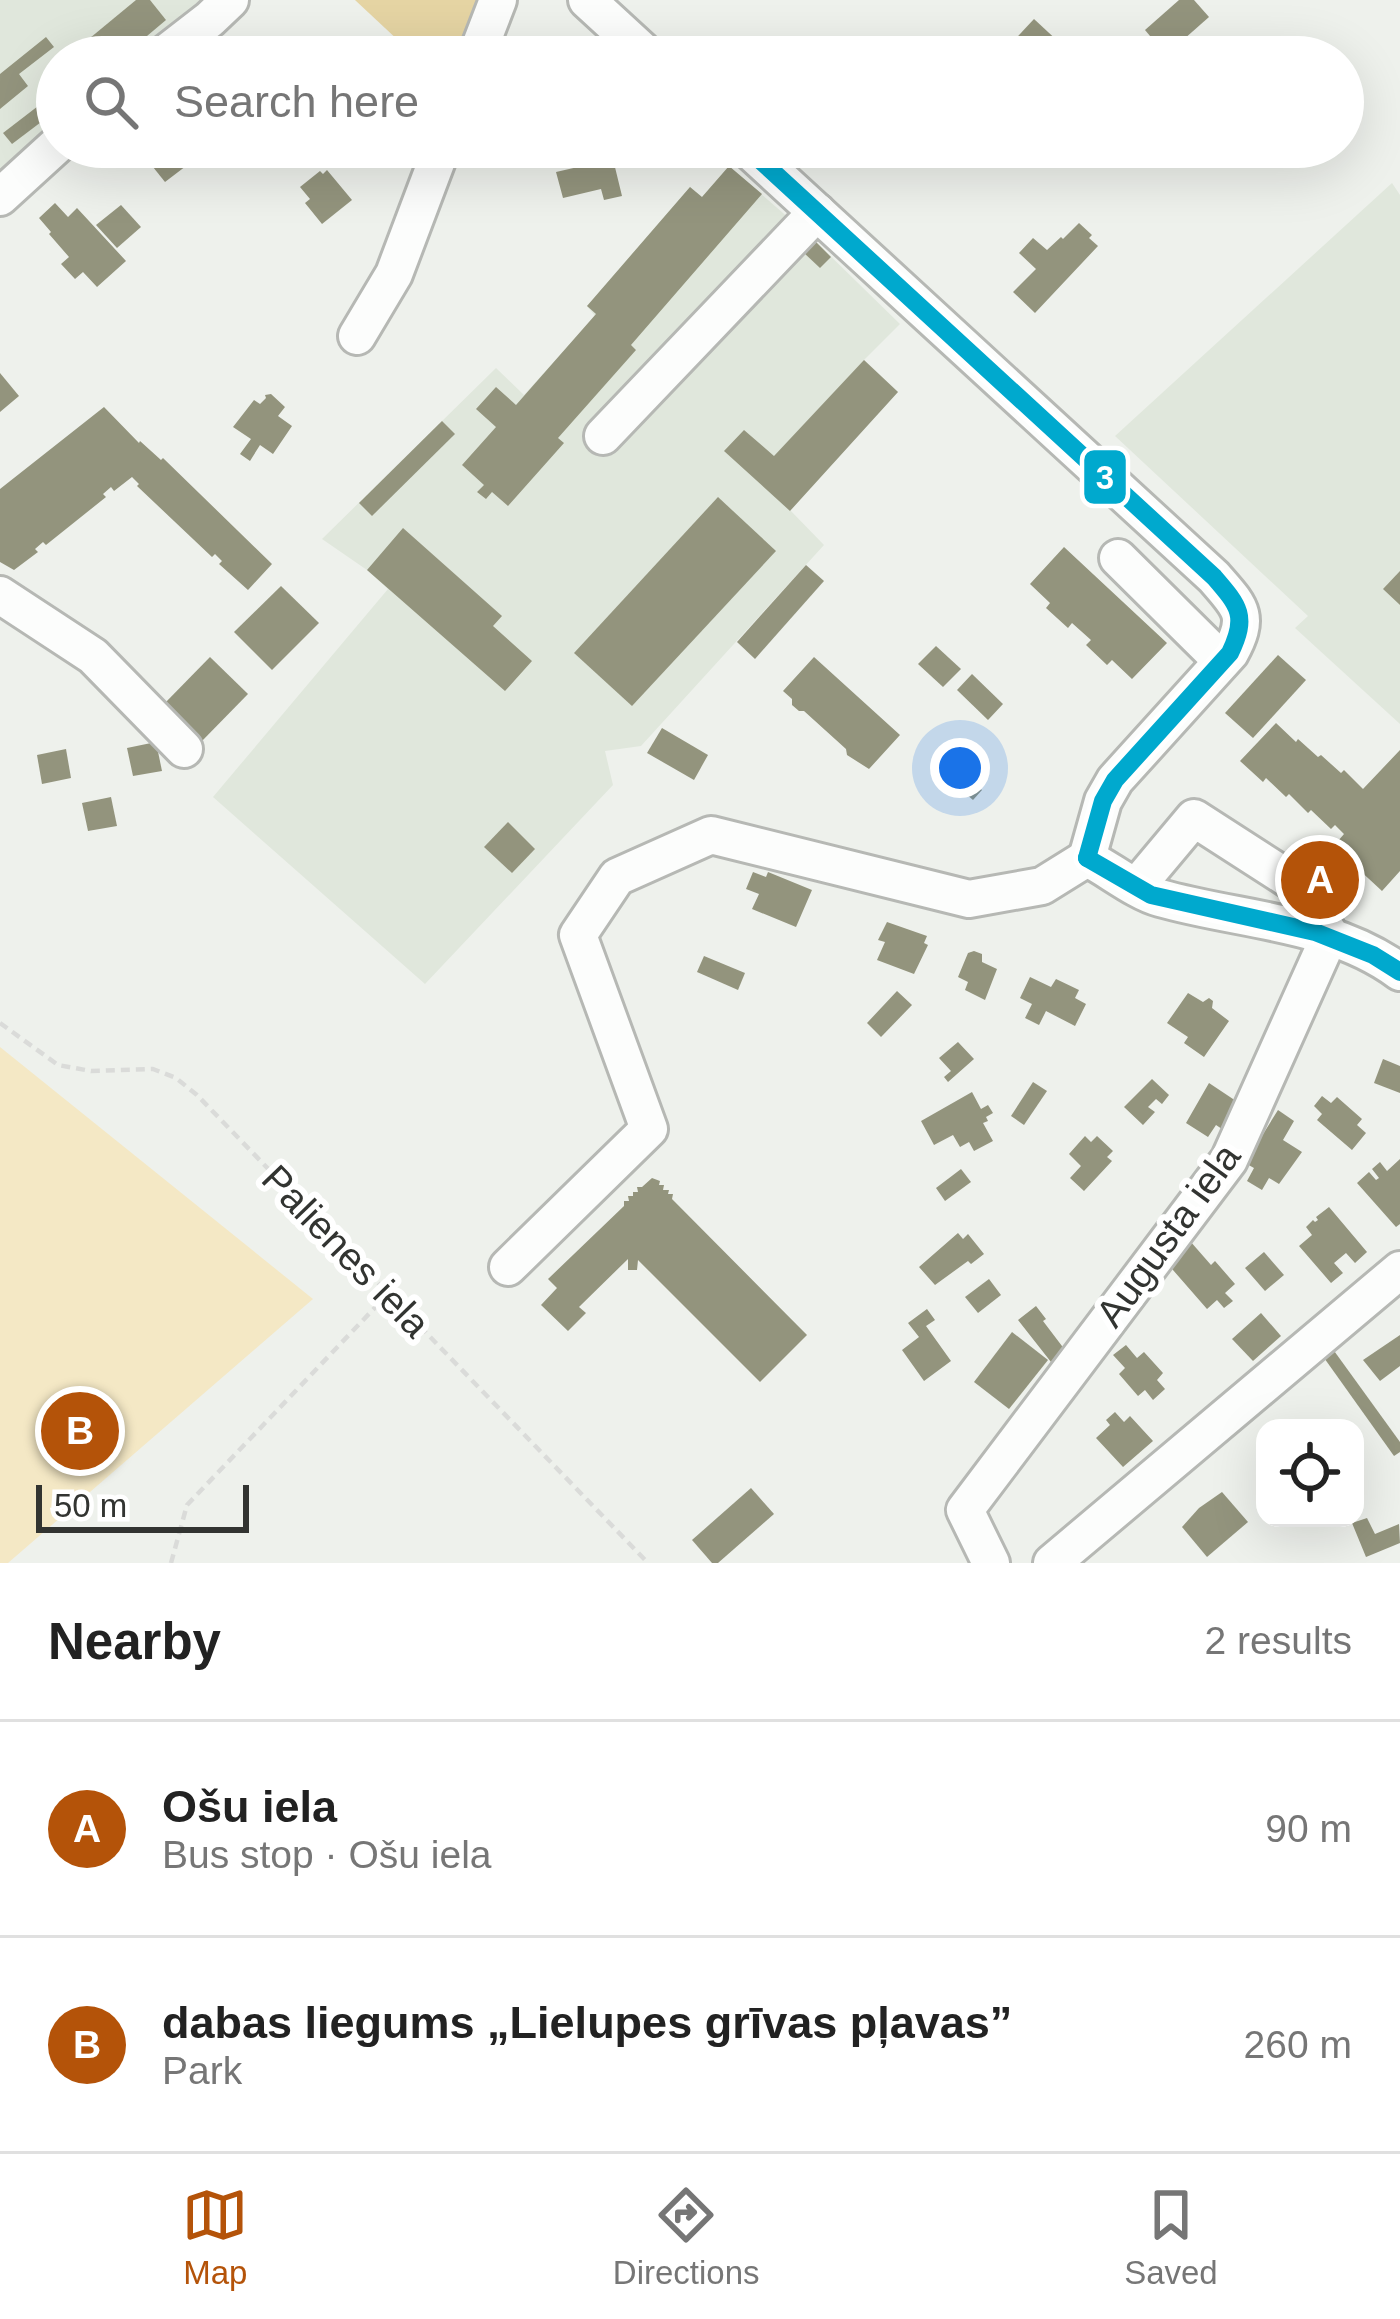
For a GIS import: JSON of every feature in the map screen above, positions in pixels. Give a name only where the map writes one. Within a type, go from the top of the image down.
[{"type":"street","points":[[188,36],[230,0]]},
{"type":"street","points":[[484,36],[498,0]]},
{"type":"street","points":[[586,0],[626,36]]},
{"type":"street","points":[[0,197],[36,164]]},
{"type":"street","points":[[357,336],[394,274],[434,168]]},
{"type":"street","points":[[508,1267],[650,1129],[578,935],[617,878],[712,835],[969,899],[1042,886],[1087,858],[1103,801],[1115,780],[1222,661],[1243,630],[1238,605],[1214,577],[769,168]]},
{"type":"street","points":[[603,436],[817,212]]},
{"type":"street","points":[[1118,558],[1222,661]]},
{"type":"street","points":[[0,595],[93,656],[184,749]]},
{"type":"street","points":[[1137,886],[1194,818],[1298,885],[1330,935]]},
{"type":"street","points":[[1087,858],[1155,897],[1330,935],[1400,972]]},
{"type":"street","name":"Augusta iela","points":[[991,1563],[965,1510],[1229,1160],[1330,935]]},
{"type":"street","points":[[1052,1563],[1400,1270]]},
{"type":"path","name":"Palienes iela","points":[[0,1023],[58,1065],[91,1071],[153,1069],[176,1078],[197,1095],[648,1563]]},
{"type":"path","points":[[171,1563],[188,1505],[387,1294]]},
{"type":"shaded area","points":[[0,0],[206,0],[165,36],[36,36],[36,149],[0,180]]},
{"type":"shaded area","points":[[355,0],[487,0],[471,36],[394,36]]},
{"type":"shaded area","points":[[731,168],[900,324],[864,360],[898,392],[790,510],[824,545],[641,746],[605,751],[613,785],[425,984],[213,797],[388,589],[322,539],[496,368],[524,395],[595,316],[587,306],[690,187],[702,197]]},
{"type":"shaded area","points":[[1392,183],[1400,195],[1400,724],[1295,628],[1308,616],[1115,436]]},
{"type":"shaded area","points":[[0,1047],[313,1299],[8,1563],[0,1563]]},
{"type":"building","points":[[136,0],[150,0],[166,20],[147,36],[92,36]]},
{"type":"building","points":[[1179,0],[1194,0],[1209,17],[1188,36],[1150,36],[1145,30]]},
{"type":"building","points":[[1034,19],[1052,36],[1018,36]]},
{"type":"building","points":[[36,45],[36,61],[19,74],[28,86],[0,109],[0,74]]},
{"type":"building","points":[[36,108],[36,126],[12,144],[3,133]]},
{"type":"building","points":[[154,168],[183,168],[165,182]]},
{"type":"building","points":[[615,168],[622,196],[604,200],[601,189],[563,198],[556,172]]},
{"type":"building","points":[[727,168],[762,194],[631,345],[636,350],[558,438],[564,443],[508,506],[492,492],[486,499],[477,492],[484,485],[462,465],[496,427],[476,409],[496,387],[516,405],[596,314],[587,306],[690,187],[702,197]]},
{"type":"building","points":[[327,170],[352,200],[322,224],[305,203],[310,199],[300,187]]},
{"type":"building","points":[[55,203],[68,217],[77,208],[126,261],[97,287],[83,272],[75,279],[61,264],[69,257],[39,218]]},
{"type":"building","points":[[121,205],[141,227],[117,248],[96,225]]},
{"type":"building","points":[[1079,223],[1098,246],[1035,313],[1013,292],[1036,269],[1019,253],[1033,238],[1047,250]]},
{"type":"building","points":[[814,240],[831,257],[820,268],[803,252]]},
{"type":"building","points":[[864,360],[898,392],[790,511],[724,451],[744,430],[774,456]]},
{"type":"building","points":[[0,373],[19,396],[0,412]]},
{"type":"building","points":[[271,394],[285,407],[278,416],[292,426],[273,454],[260,445],[250,461],[240,454],[251,439],[233,427],[254,400],[260,404]]},
{"type":"building","points":[[104,407],[272,564],[248,590],[132,477],[114,491],[111,487],[103,494],[106,497],[46,545],[43,542],[35,549],[38,552],[14,570],[0,562],[0,489]]},
{"type":"building","points":[[442,421],[455,434],[372,516],[359,503]]},
{"type":"building","points":[[718,497],[776,551],[632,706],[574,653]]},
{"type":"building","points":[[403,528],[502,616],[493,626],[532,661],[505,691],[367,570]]},
{"type":"building","points":[[1064,547],[1167,643],[1132,679],[1112,660],[1107,665],[1086,645],[1091,640],[1046,608],[1050,603],[1030,584]]},
{"type":"building","points":[[806,565],[824,581],[755,659],[737,642]]},
{"type":"building","points":[[1400,571],[1400,605],[1383,589]]},
{"type":"building","points":[[281,586],[319,623],[272,670],[234,632]]},
{"type":"building","points":[[936,646],[961,669],[943,687],[918,664]]},
{"type":"building","points":[[1278,655],[1306,680],[1253,738],[1225,713]]},
{"type":"building","points":[[210,657],[248,694],[201,742],[164,704]]},
{"type":"building","points":[[814,657],[900,735],[869,769],[847,755],[783,691]]},
{"type":"building","points":[[972,674],[1003,704],[988,720],[957,690]]},
{"type":"building","points":[[1276,723],[1296,742],[1298,739],[1341,773],[1344,770],[1363,789],[1400,750],[1400,871],[1382,891],[1342,854],[1347,849],[1338,841],[1344,834],[1335,825],[1331,829],[1240,761]]},
{"type":"building","points":[[662,728],[708,755],[694,780],[647,753]]},
{"type":"building","points":[[156,742],[162,771],[133,776],[127,748]]},
{"type":"building","points":[[66,749],[71,778],[42,784],[37,755]]},
{"type":"building","points":[[968,777],[982,790],[973,800],[959,788]]},
{"type":"building","points":[[111,797],[117,826],[88,831],[82,803]]},
{"type":"building","points":[[508,822],[535,849],[512,873],[484,847]]},
{"type":"building","points":[[753,872],[766,877],[768,872],[812,890],[796,927],[752,909],[759,894],[746,889]]},
{"type":"building","points":[[887,922],[927,936],[924,943],[928,945],[914,974],[877,960],[885,942],[878,940]]},
{"type":"building","points":[[968,953],[982,954],[982,962],[997,969],[985,1000],[965,990],[968,982],[958,977]]},
{"type":"building","points":[[704,956],[745,973],[738,990],[697,972]]},
{"type":"building","points":[[1030,977],[1051,987],[1056,979],[1079,990],[1075,998],[1086,1004],[1075,1026],[1046,1011],[1039,1025],[1025,1018],[1032,1004],[1020,998]]},
{"type":"building","points":[[897,991],[912,1005],[881,1037],[867,1023]]},
{"type":"building","points":[[1188,993],[1203,1002],[1209,998],[1212,1008],[1229,1021],[1204,1057],[1184,1043],[1188,1037],[1167,1023]]},
{"type":"building","points":[[958,1042],[974,1059],[948,1082],[944,1077],[951,1071],[939,1058]]},
{"type":"building","points":[[1383,1059],[1400,1066],[1400,1093],[1374,1083]]},
{"type":"building","points":[[1152,1079],[1169,1095],[1162,1104],[1156,1099],[1148,1107],[1155,1112],[1143,1125],[1124,1107]]},
{"type":"building","points":[[1033,1082],[1047,1091],[1024,1125],[1011,1116]]},
{"type":"building","points":[[1209,1083],[1239,1103],[1222,1129],[1216,1125],[1208,1137],[1186,1123]]},
{"type":"building","points":[[972,1092],[981,1109],[988,1105],[993,1113],[983,1123],[993,1141],[974,1151],[969,1142],[960,1147],[953,1135],[934,1145],[921,1121]]},
{"type":"building","points":[[1322,1096],[1331,1103],[1337,1097],[1362,1119],[1357,1125],[1366,1133],[1352,1150],[1317,1120],[1322,1114],[1314,1106]]},
{"type":"building","points":[[1278,1110],[1294,1121],[1283,1140],[1302,1152],[1279,1184],[1269,1178],[1262,1190],[1247,1181],[1254,1168],[1245,1163]]},
{"type":"building","points":[[1085,1136],[1091,1142],[1097,1136],[1113,1151],[1107,1157],[1112,1161],[1084,1191],[1070,1178],[1081,1166],[1069,1154]]},
{"type":"building","points":[[1400,1159],[1400,1224],[1396,1227],[1357,1183],[1369,1172],[1379,1178],[1372,1169],[1380,1162],[1387,1171]]},
{"type":"building","points":[[961,1169],[971,1182],[945,1201],[936,1188]]},
{"type":"building","points":[[652,1178],[673,1194],[672,1199],[807,1335],[760,1382],[638,1260],[637,1270],[628,1270],[628,1259],[579,1307],[586,1313],[568,1331],[541,1305],[557,1288],[548,1279],[629,1201],[628,1196],[638,1192],[637,1187]]},
{"type":"building","points":[[1329,1207],[1367,1252],[1355,1263],[1346,1253],[1334,1263],[1343,1273],[1331,1283],[1299,1246],[1312,1235],[1306,1227]]},
{"type":"building","points":[[958,1233],[963,1239],[968,1234],[984,1254],[935,1285],[919,1267]]},
{"type":"building","points":[[1190,1241],[1235,1284],[1225,1293],[1233,1301],[1224,1308],[1217,1300],[1207,1309],[1166,1262]]},
{"type":"building","points":[[1264,1252],[1284,1275],[1265,1291],[1245,1268]]},
{"type":"building","points":[[989,1279],[1001,1295],[978,1313],[965,1297]]},
{"type":"building","points":[[1036,1306],[1065,1350],[1051,1362],[1018,1320]]},
{"type":"building","points":[[927,1309],[935,1320],[926,1326],[951,1361],[924,1381],[902,1350],[919,1337],[908,1323]]},
{"type":"building","points":[[1261,1313],[1281,1336],[1253,1361],[1232,1339]]},
{"type":"building","points":[[1012,1332],[1048,1360],[1009,1409],[974,1382]]},
{"type":"building","points":[[1400,1335],[1400,1366],[1380,1381],[1363,1360]]},
{"type":"building","points":[[1126,1345],[1137,1358],[1144,1352],[1163,1373],[1157,1380],[1165,1389],[1153,1400],[1145,1390],[1138,1396],[1119,1374],[1125,1368],[1113,1355]]},
{"type":"building","points":[[1332,1348],[1400,1442],[1400,1452],[1394,1456],[1322,1355]]},
{"type":"building","points":[[1115,1412],[1124,1422],[1130,1416],[1153,1441],[1123,1467],[1096,1438],[1110,1425],[1106,1420]]},
{"type":"building","points":[[751,1488],[774,1514],[718,1563],[712,1563],[692,1540]]},
{"type":"building","points":[[1222,1492],[1248,1522],[1207,1557],[1182,1527]]},
{"type":"building","points":[[1364,1519],[1375,1534],[1399,1524],[1400,1543],[1366,1557],[1354,1527],[1364,1527]]},
{"type":"transit line","name":"3","points":[[769,168],[1214,577],[1235,604],[1239,630],[1230,653],[1115,780],[1103,801],[1087,858]]},
{"type":"transit line","name":"3","points":[[1087,858],[1151,895],[1315,932],[1373,955],[1400,972]]},
{"type":"place","name":"Ošu iela","points":[[1320,880]]},
{"type":"place","name":"dabas liegums „Lielupes grīvas pļavas”","points":[[80,1431]]}]
